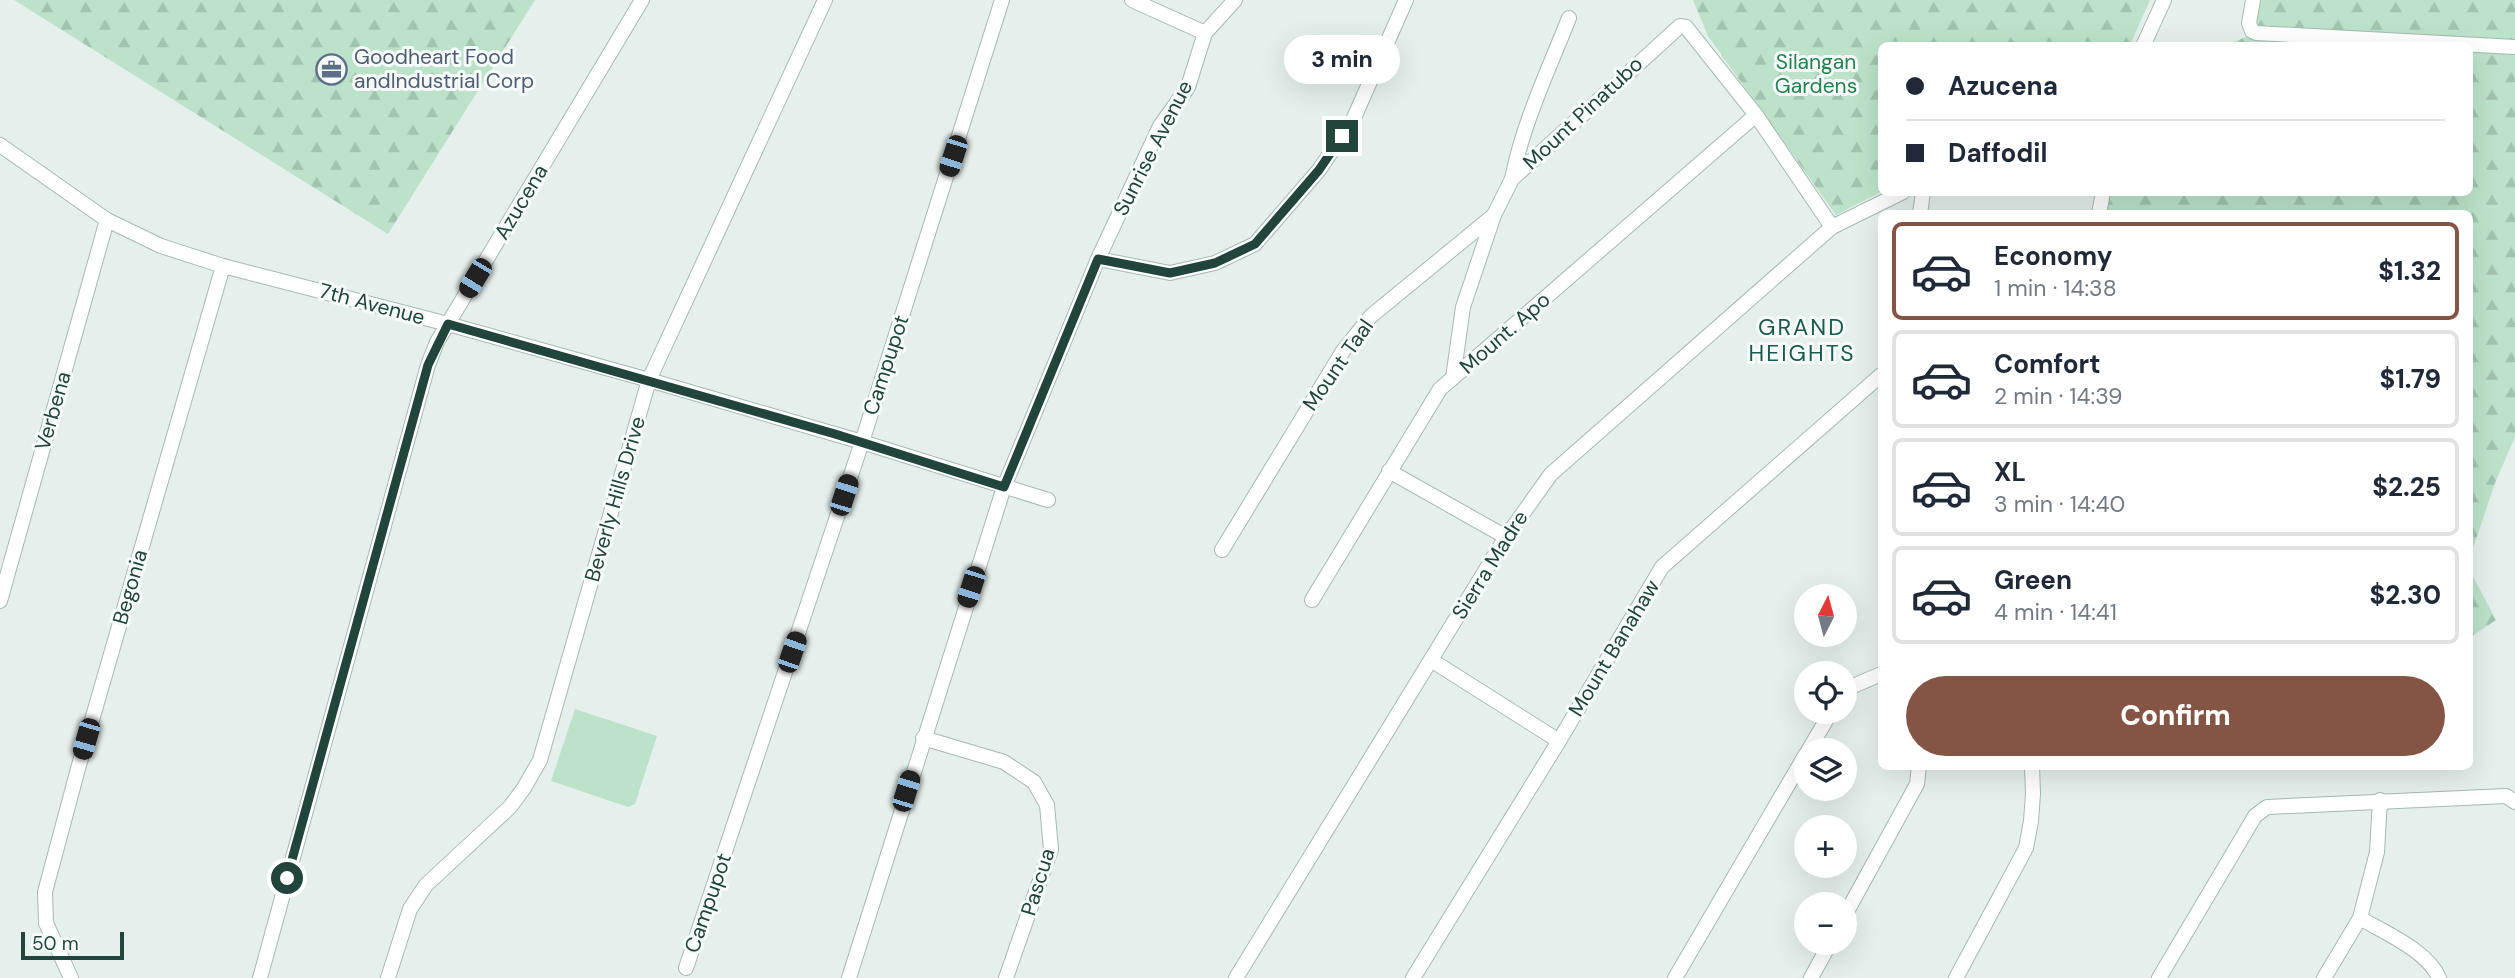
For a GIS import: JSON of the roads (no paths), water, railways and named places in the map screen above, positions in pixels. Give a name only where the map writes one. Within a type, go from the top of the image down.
[{"type":"street","name":"Azucena","points":[[260,978],[428,365],[448,324],[642,0]]},
{"type":"street","name":"Beverly Hills Drive","points":[[388,978],[410,909],[420,893],[510,807],[540,760],[649,380],[825,0]]},
{"type":"street","name":"Campupot","points":[[686,968],[862,442],[1002,0]]},
{"type":"street","points":[[1132,0],[1205,33]]},
{"type":"street","name":"Sunrise Avenue","points":[[849,978],[1004,487],[1098,259],[1160,126],[1188,87],[1205,33],[1235,0]]},
{"type":"street","points":[[1098,259],[1170,273],[1215,263],[1255,244],[1319,170],[1353,120],[1406,0]]},
{"type":"street","points":[[2145,42],[2164,0]]},
{"type":"street","points":[[2253,0],[2249,23],[2252,31],[2256,33],[2422,42]]},
{"type":"street","points":[[1512,179],[1531,115],[1569,18]]},
{"type":"street","name":"Mount Pinatubo","points":[[1453,378],[1463,307],[1494,215],[1512,179],[1674,29],[1686,27],[1756,115]]},
{"type":"street","points":[[2473,45],[2515,47]]},
{"type":"street","points":[[1756,115],[1832,227]]},
{"type":"street","name":"Mount. Apo","points":[[1312,600],[1440,389],[1756,115]]},
{"type":"street","name":"7th Avenue","points":[[0,145],[107,220],[162,246],[223,266],[448,324],[649,380],[1048,500]]},
{"type":"street","name":"Sierra Madre","points":[[1236,978],[1506,537],[1550,474],[1832,227],[1895,196]]},
{"type":"street","name":"Mount Taal","points":[[1222,550],[1343,351],[1357,333],[1371,316],[1494,215]]},
{"type":"street","name":"Verbena","points":[[0,598],[107,220]]},
{"type":"street","name":"Begonia","points":[[71,978],[46,923],[45,892],[223,266]]},
{"type":"street","name":"Mount Banahaw","points":[[1413,978],[1662,567],[1878,377]]},
{"type":"street","points":[[1389,471],[1506,537]]},
{"type":"street","points":[[1431,660],[1559,741]]},
{"type":"street","points":[[1857,684],[1878,675]]},
{"type":"street","name":"Pascua","points":[[923,738],[1004,762],[1034,782],[1047,805],[1051,849],[1006,978]]},
{"type":"street","points":[[1857,893],[1917,785],[1919,770]]},
{"type":"street","points":[[1956,978],[2026,848],[2031,821],[2032,770]]},
{"type":"street","points":[[1675,978],[1794,775]]},
{"type":"street","points":[[2159,978],[2255,816],[2267,807],[2506,796],[2515,802]]},
{"type":"street","points":[[2324,978],[2360,918],[2377,852],[2379,800]]},
{"type":"street","points":[[2360,918],[2424,956],[2436,969],[2439,978]]},
{"type":"street","points":[[1811,978],[1823,955]]},
{"type":"place","name":"Goodheart Food andIndustrial Corp","points":[[331,69]]},
{"type":"district","name":"GRAND HEIGHTS","points":[[1802,340]]},
{"type":"park label","name":"Silangan Gardens","points":[[1816,74]]}]
